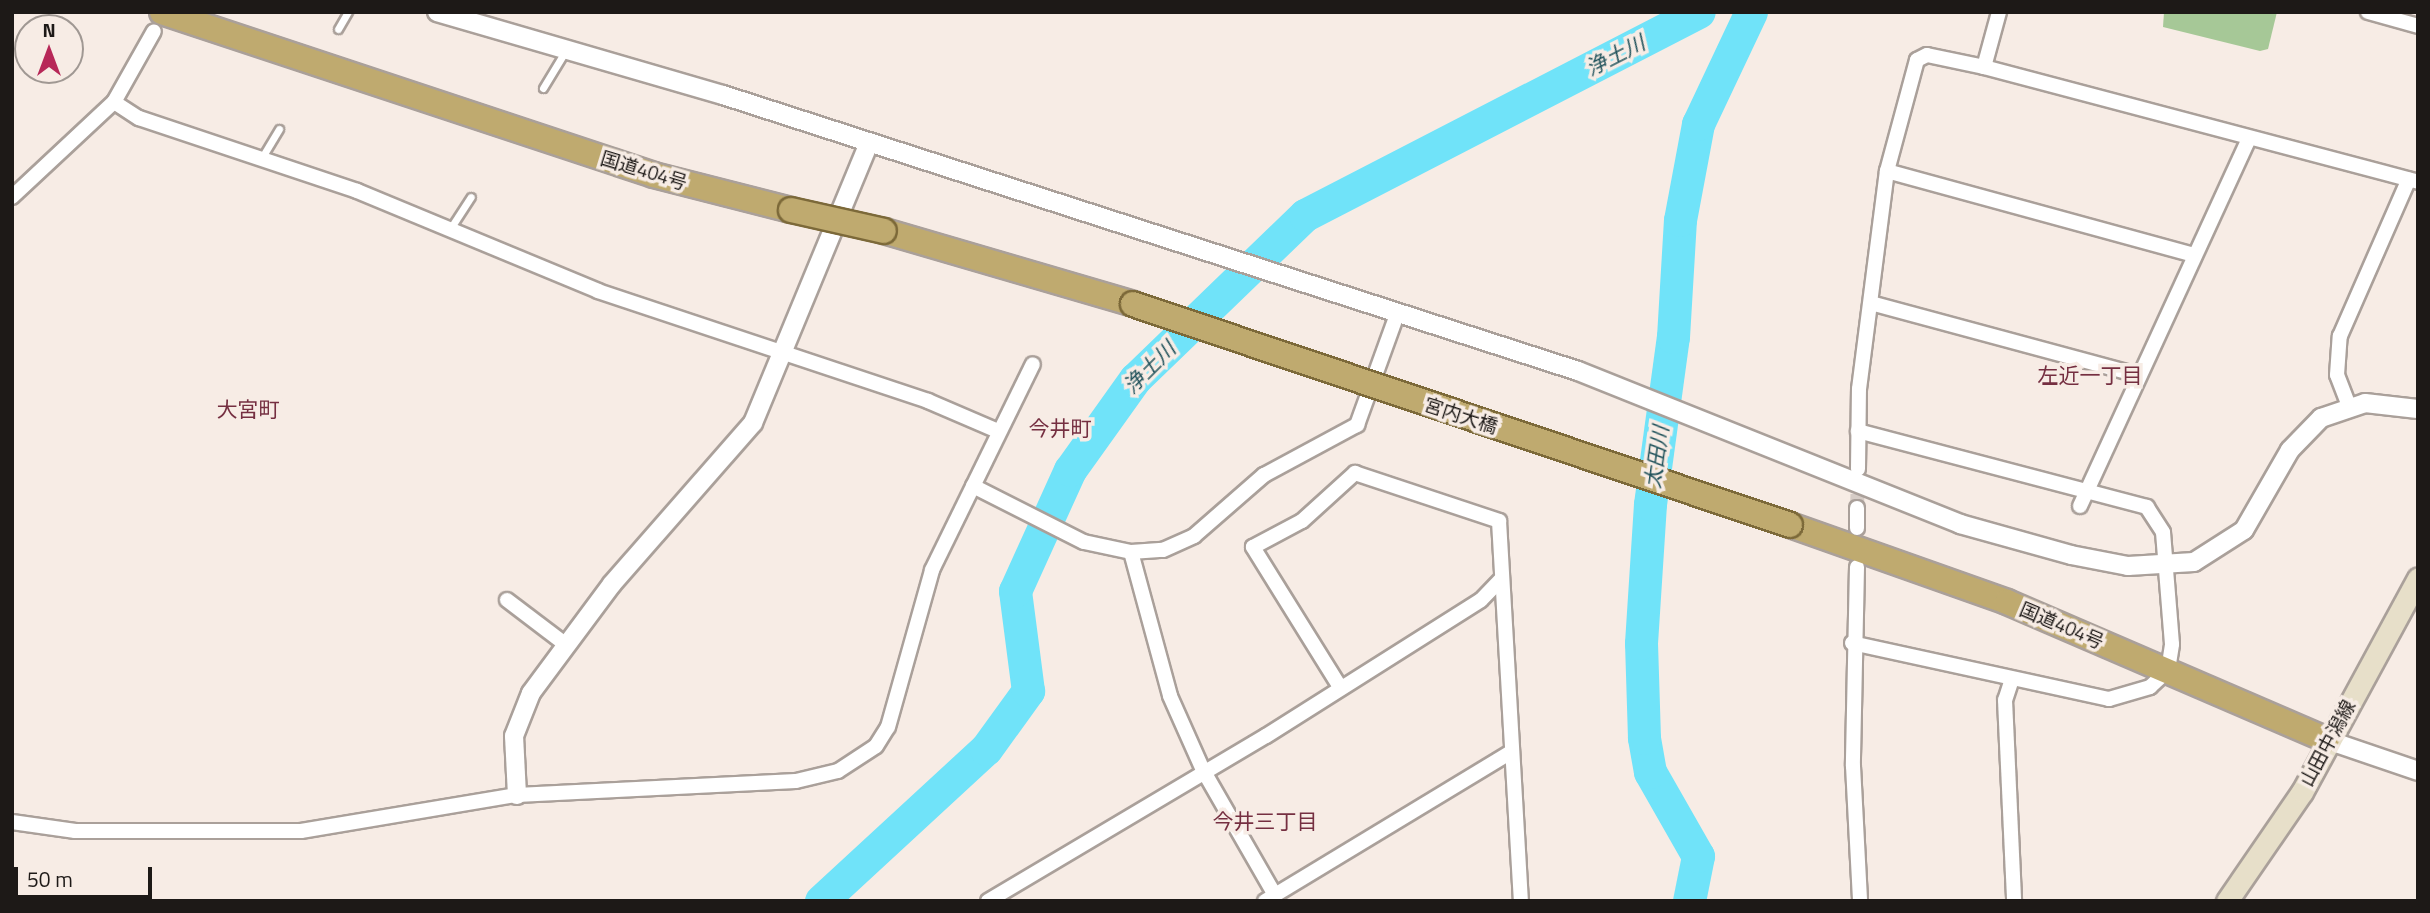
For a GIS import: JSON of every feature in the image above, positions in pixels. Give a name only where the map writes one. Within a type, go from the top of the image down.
[{"type":"highway","name":"国道404号","points":[[158,22],[654,175],[884,231],[1133,304]]},
{"type":"highway","name":"宮内大橋","points":[[1133,304],[1790,525]]},
{"type":"highway","name":"国道404号","points":[[1790,525],[2007,602],[2328,740]]},
{"type":"main road","name":"山田中潟線","points":[[2227,901],[2301,792],[2418,578]]},
{"type":"street","points":[[437,12],[869,143],[1578,371],[1793,460],[2007,538],[2117,564],[2166,568],[2194,562],[2230,543],[2260,508],[2298,440],[2321,418],[2349,406],[2382,402],[2418,409]]},
{"type":"street","points":[[1984,67],[1999,12]]},
{"type":"street","points":[[2368,12],[2418,26]]},
{"type":"street","points":[[12,197],[114,102],[158,22]]},
{"type":"street","points":[[1858,469],[1858,431],[1887,171],[1917,60],[1927,55],[1984,67],[2248,142],[2413,180],[2340,336],[2337,375],[2349,406]]},
{"type":"street","points":[[114,102],[139,118],[450,229],[598,291],[785,356],[928,401],[998,431]]},
{"type":"street","points":[[2080,506],[2137,375],[2248,142]]},
{"type":"street","points":[[517,795],[512,751],[520,715],[565,644],[724,462],[758,414],[785,356],[869,143]]},
{"type":"street","points":[[1887,171],[2194,255]]},
{"type":"street","points":[[1871,303],[2137,375]]},
{"type":"street","points":[[972,486],[1084,542],[1131,552],[1163,550],[1194,537],[1264,475],[1346,436],[1366,412],[1398,312]]},
{"type":"street","points":[[12,821],[75,831],[301,831],[517,795],[796,781],[858,759],[888,727],[932,570],[1033,364]]},
{"type":"street","points":[[1852,643],[2109,699],[2130,698],[2168,670],[2163,531],[2147,507],[2088,488],[1858,431]]},
{"type":"street","points":[[1340,687],[1253,547],[1302,522],[1354,473],[1499,522],[1500,580],[1521,901]]},
{"type":"street","points":[[1857,508],[1857,528]]},
{"type":"street","points":[[1131,552],[1170,696],[1203,770],[1270,898],[1511,752]]},
{"type":"street","points":[[1857,566],[1852,643],[1860,901]]},
{"type":"street","points":[[988,901],[1481,600],[1500,580]]},
{"type":"street","points":[[507,600],[565,644]]},
{"type":"street","points":[[2012,679],[2005,700],[2014,901]]},
{"type":"street","points":[[2328,740],[2418,771]]},
{"type":"lane","points":[[338,29],[348,12]]},
{"type":"lane","points":[[543,88],[566,49]]},
{"type":"lane","points":[[261,160],[279,129]]},
{"type":"lane","points":[[450,229],[471,197]]},
{"type":"green space","points":[[2164,12],[2277,12],[2268,49],[2260,51],[2163,27]]},
{"type":"waterway","name":"浄土川","points":[[821,901],[986,749],[1028,691],[1015,591],[1070,470],[1135,379],[1305,215],[1699,12]]},
{"type":"waterway","name":"太田川","points":[[1689,901],[1698,856],[1650,772],[1644,738],[1641,643],[1650,504],[1673,337],[1680,220],[1698,124],[1751,12]]},
{"type":"tunnel","points":[[1857,508],[1858,474]]},
{"type":"district","name":"左近一丁目","points":[[2090,375]]},
{"type":"district","name":"大宮町","points":[[248,409]]},
{"type":"district","name":"今井町","points":[[1060,428]]},
{"type":"district","name":"今井三丁目","points":[[1265,821]]}]
